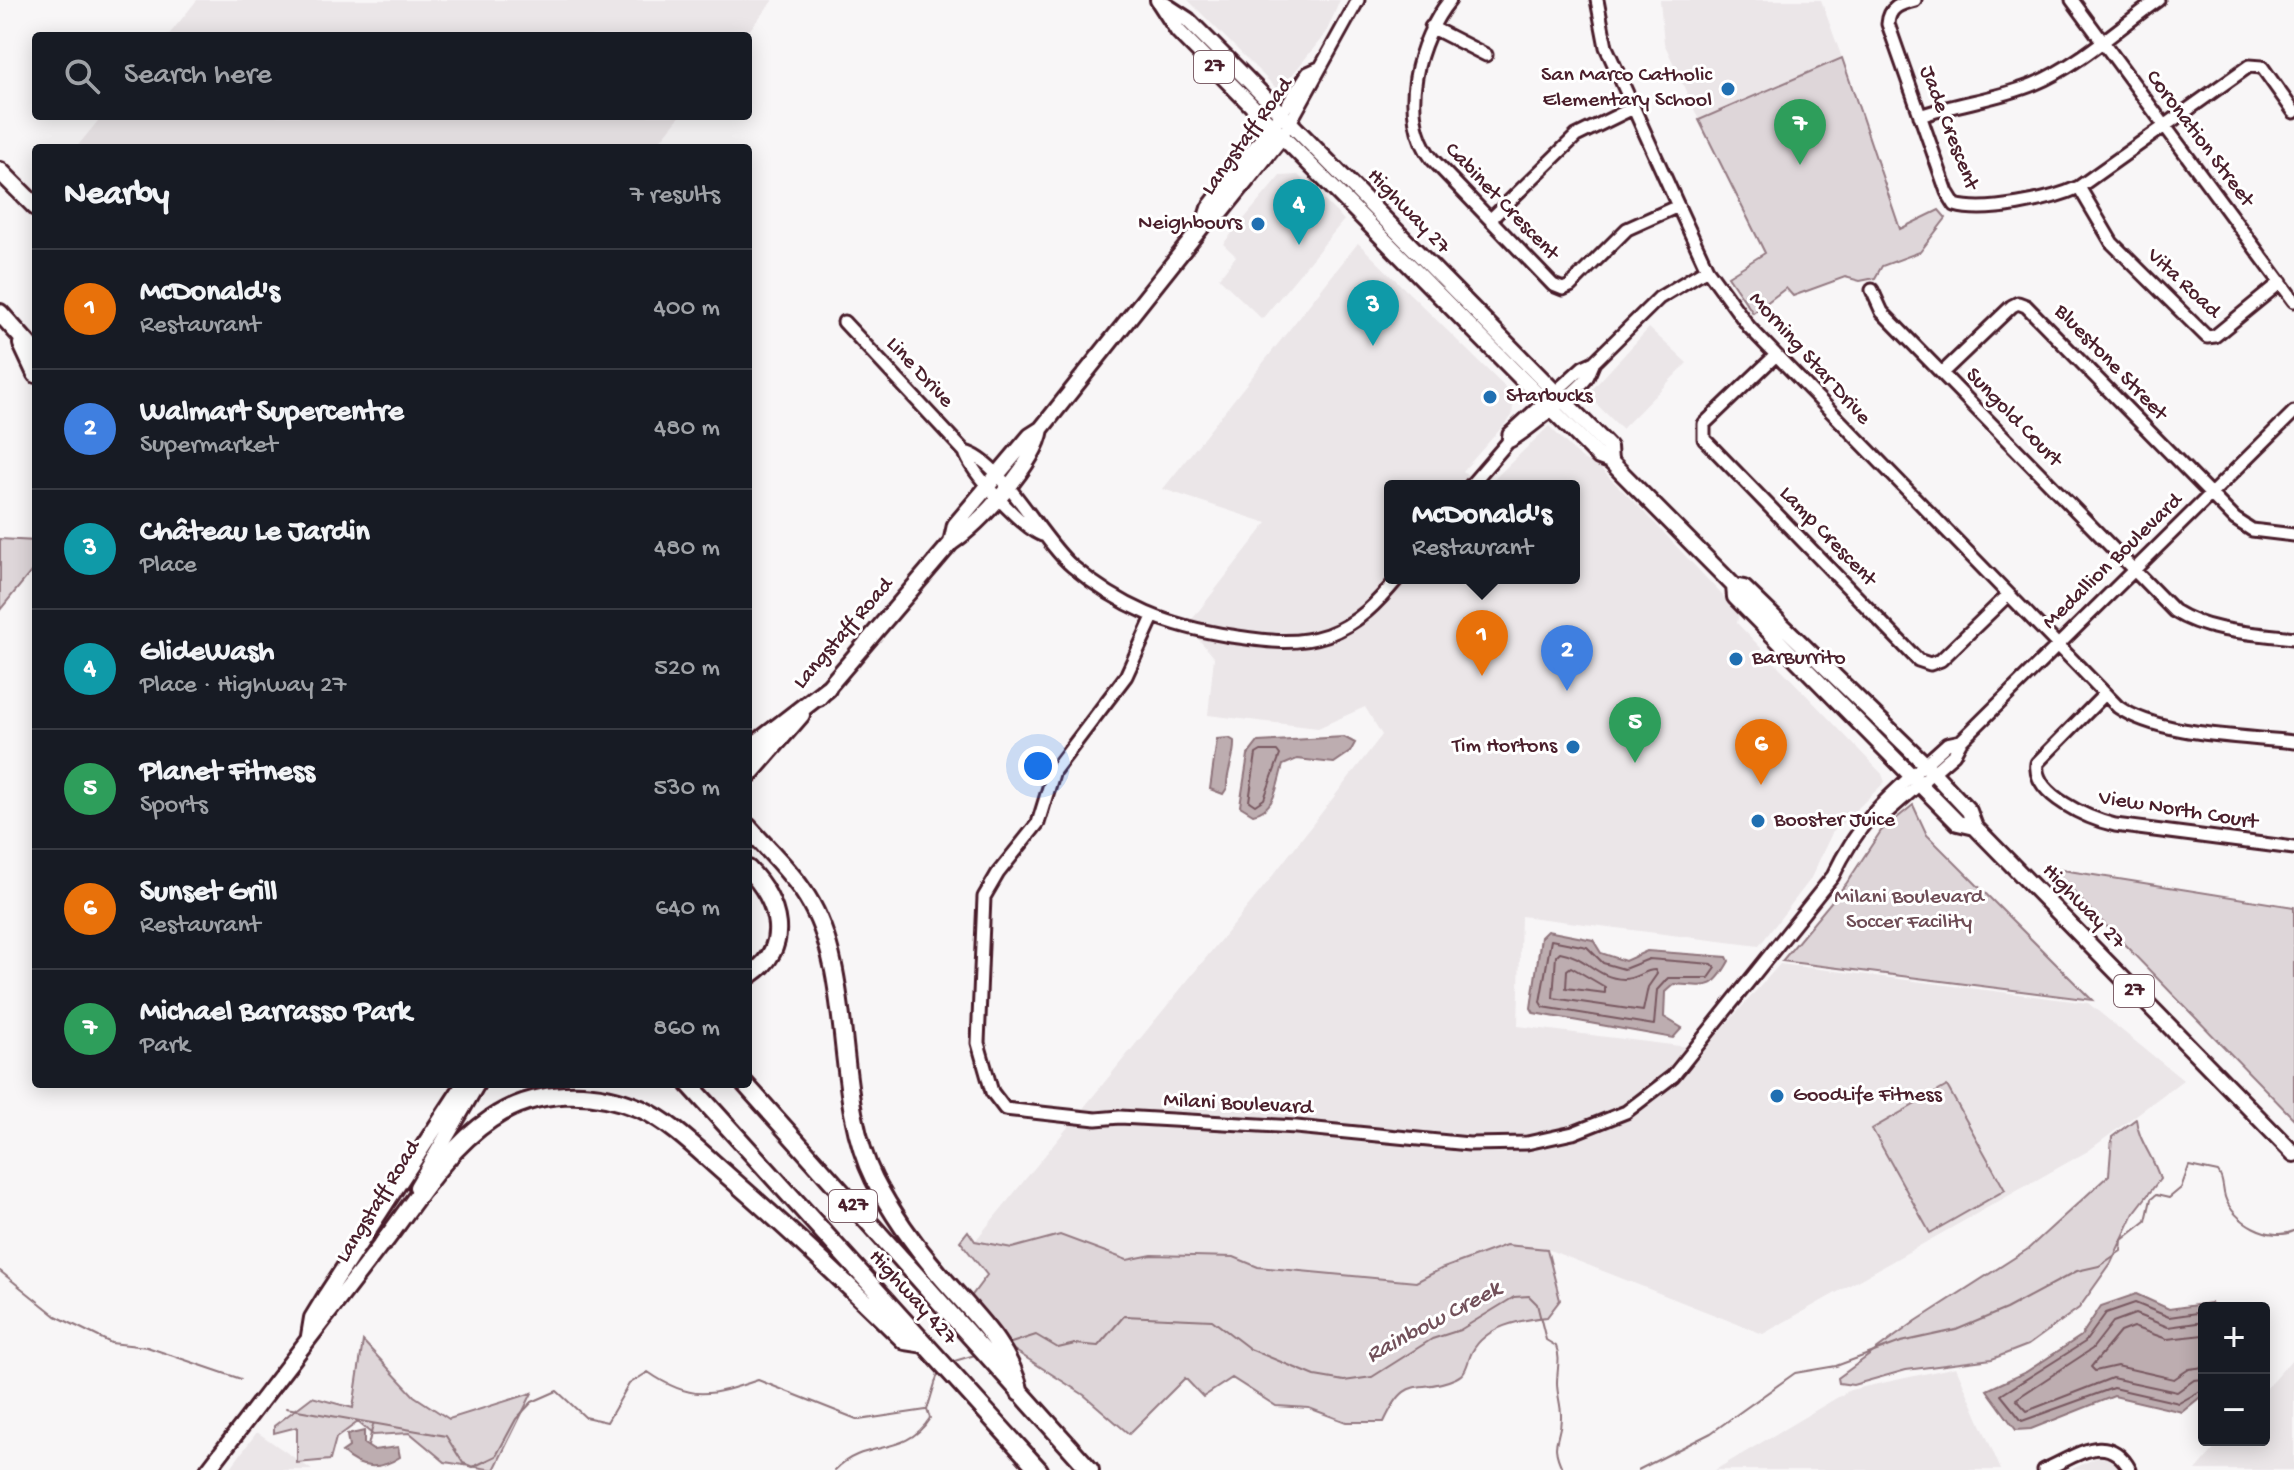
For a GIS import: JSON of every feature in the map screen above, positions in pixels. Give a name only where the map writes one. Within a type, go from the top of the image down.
[{"type":"highway","points":[[0,171],[32,203]]},
{"type":"highway","points":[[0,313],[32,348]]},
{"type":"highway","points":[[14,328],[32,366]]},
{"type":"highway","points":[[752,747],[827,689]]},
{"type":"highway","points":[[752,832],[808,898],[821,928],[836,993],[861,1147],[874,1178],[936,1271],[975,1317],[1004,1365]]},
{"type":"highway","points":[[752,873],[762,883],[776,907],[778,932],[771,952],[752,974]]},
{"type":"highway","name":"Highway 427","points":[[693,1088],[1039,1470]]},
{"type":"highway","name":"Highway 427","points":[[749,1088],[961,1328],[1004,1365],[1020,1393],[1090,1470]]},
{"type":"highway","points":[[384,1242],[459,1144],[492,1118],[529,1100],[572,1094],[602,1098],[642,1110],[680,1135],[800,1240],[905,1341],[924,1344]]},
{"type":"main road","name":"Highway 27","points":[[1160,2],[1178,31],[1282,124],[1553,401],[1599,457],[1610,461],[1734,586],[1744,588],[1929,768],[1969,811],[1975,827],[2294,1154]]},
{"type":"main road","name":"Langstaff Road","points":[[752,760],[767,751],[827,689],[951,543],[968,532],[1030,436],[1041,429],[1204,224],[1209,208],[1282,124]]},
{"type":"main road","name":"Highway 27","points":[[1734,586],[1735,597],[1958,823],[1975,827]]},
{"type":"main road","name":"Langstaff Road","points":[[752,773],[767,751]]},
{"type":"main road","name":"Langstaff Road","points":[[309,1336],[312,1318],[326,1295],[461,1088]]},
{"type":"main road","name":"Langstaff Road","points":[[208,1470],[259,1408],[309,1336],[384,1242],[475,1088]]},
{"type":"street","name":"Langstaff Road","points":[[1282,124],[1316,81],[1319,68],[1358,0]]},
{"type":"street","name":"Cabinet Crescent","points":[[1450,0],[1431,27],[1420,67],[1415,106],[1418,134],[1432,159],[1553,285],[1563,289],[1627,229],[1678,206]]},
{"type":"street","name":"Morning Star Drive","points":[[1597,0],[1603,40],[1707,269],[1774,357],[2104,695],[2125,712],[2148,722],[2294,742]]},
{"type":"street","name":"Jade Crescent","points":[[1915,0],[1894,7],[1888,14],[1888,24],[1955,205],[1969,207],[2040,200],[2079,187],[2249,66],[2262,67],[2294,112]]},
{"type":"street","name":"Coronation Street","points":[[2072,0],[2294,301]]},
{"type":"street","points":[[1920,116],[2031,85],[2055,74],[2158,0]]},
{"type":"street","points":[[1431,27],[1486,55]]},
{"type":"street","points":[[1491,219],[1576,136],[1633,108]]},
{"type":"street","name":"Vita Road","points":[[2079,187],[2112,243],[2207,337],[2215,336],[2281,282]]},
{"type":"street","points":[[1475,480],[1508,442],[1509,434],[1587,378],[1594,362],[1659,298],[1707,269]]},
{"type":"street","name":"Sungold Court","points":[[1872,290],[1882,312],[2174,611],[2191,622],[2294,638]]},
{"type":"street","name":"Bluestone Street","points":[[1942,373],[2012,306],[2026,306],[2246,528],[2294,535]]},
{"type":"street","name":"Line Drive","points":[[844,322],[965,452],[974,454],[1029,530],[1042,535],[1071,566],[1136,611],[1198,632],[1293,643],[1328,635],[1351,624],[1371,609],[1393,584]]},
{"type":"street","name":"Lamp Crescent","points":[[1774,357],[1704,424],[1704,439],[1918,660],[1930,664],[1941,660],[2007,596]]},
{"type":"street","name":"Medallion Boulevard","points":[[1917,780],[1929,768],[1954,754],[1961,741],[2294,412]]},
{"type":"street","name":"Milani Boulevard","points":[[1153,617],[1126,676],[1054,771],[1038,823],[998,873],[984,897],[978,1043],[992,1092],[1005,1109],[1096,1119],[1120,1117],[1296,1127],[1469,1144],[1527,1143],[1573,1133],[1626,1112],[1673,1076],[1833,876],[1849,842],[1872,816],[1877,804],[1917,780]]},
{"type":"street","name":"View North Court","points":[[2104,695],[2037,763],[2039,778],[2067,807],[2087,818],[2115,825],[2294,848]]},
{"type":"street","points":[[2044,1470],[2096,1448],[2108,1447],[2122,1455],[2130,1470]]},
{"type":"shaded area","points":[[197,0],[773,0],[748,32],[171,32]]},
{"type":"shaded area","points":[[1188,0],[1340,0],[1326,33],[1279,91]]},
{"type":"shaded area","name":"San Marco Catholic Elementary School","points":[[1660,0],[1821,0],[1842,58],[1699,120],[1664,43]]},
{"type":"shaded area","points":[[99,120],[677,120],[657,144],[79,144]]},
{"type":"shaded area","points":[[1298,175],[1344,220],[1262,319],[1219,278],[1236,256],[1223,244],[1280,176]]},
{"type":"shaded area","points":[[1358,243],[1514,396],[1512,416],[1463,471],[1474,480],[1384,480],[1384,584],[1580,584],[1580,480],[1493,480],[1549,426],[1582,459],[1597,465],[1649,517],[1739,613],[1737,623],[1882,774],[1885,782],[1832,833],[1810,880],[1759,946],[1521,916],[1518,1026],[1704,1049],[1780,964],[2088,1003],[2183,1080],[2088,1151],[1763,1334],[1547,1249],[1533,1248],[1441,1269],[1417,1282],[1258,1267],[1234,1257],[1152,1255],[1127,1260],[1060,1235],[1012,1248],[975,1241],[1267,883],[1382,735],[1365,707],[1318,728],[1208,715],[1214,657],[1187,626],[1267,523],[1163,489]]},
{"type":"shaded area","points":[[1649,328],[1687,363],[1622,429],[1587,395]]},
{"type":"shaded area","points":[[2294,1357],[2294,1470],[2196,1470],[2217,1446],[2270,1446],[2270,1384]]},
{"type":"shaded area","points":[[1956,1367],[2001,1470],[1715,1470],[1850,1390]]},
{"type":"shaded area","points":[[257,1432],[312,1470],[229,1470]]},
{"type":"shaded area","points":[[2098,1457],[2111,1458],[2132,1470],[2070,1470]]},
{"type":"green space","points":[[1842,58],[1900,229],[1939,210],[1946,218],[1920,252],[1882,266],[1875,278],[1860,281],[1845,277],[1793,296],[1786,288],[1753,313],[1728,276],[1765,253],[1699,120]]},
{"type":"green space","points":[[0,539],[32,541],[32,571],[0,610]]},
{"type":"green space","name":"Milani Boulevard Soccer Facility","points":[[1913,805],[1927,835],[2092,1000],[1782,961],[1846,884],[1881,831]]},
{"type":"green space","points":[[2050,868],[2294,907],[2294,1119]]},
{"type":"green space","points":[[1947,1086],[2005,1190],[1930,1233],[1872,1129]]},
{"type":"green space","points":[[2136,1119],[2160,1179],[2134,1213],[2111,1263],[2079,1308],[2028,1345],[1992,1359],[1906,1370],[1853,1385],[1839,1383],[1838,1378],[1916,1321],[2028,1249],[2109,1175],[2112,1137]]},
{"type":"green space","points":[[968,1231],[975,1241],[1012,1248],[1060,1235],[1127,1260],[1152,1255],[1234,1257],[1258,1267],[1416,1282],[1441,1269],[1506,1245],[1547,1249],[1560,1300],[1547,1317],[1504,1326],[1486,1336],[1472,1352],[1460,1376],[1443,1383],[1407,1390],[1392,1406],[1384,1422],[1346,1422],[1309,1408],[1276,1406],[1232,1378],[1203,1397],[1185,1378],[1129,1434],[1084,1395],[1014,1350],[970,1298],[987,1275],[960,1241]]},
{"type":"green space","points":[[363,1341],[414,1396],[449,1419],[532,1393],[494,1470],[445,1462],[410,1433],[373,1435],[358,1422],[336,1438],[330,1460],[297,1463],[297,1427],[274,1433],[274,1426],[312,1397],[353,1408]]},
{"type":"water","points":[[1344,737],[1355,743],[1350,752],[1334,763],[1297,759],[1283,765],[1271,802],[1261,812],[1253,814],[1240,806],[1248,755],[1258,742]]},
{"type":"water","points":[[1217,739],[1234,741],[1234,747],[1227,788],[1223,794],[1210,789]]},
{"type":"water","points":[[1547,931],[1593,940],[1601,953],[1625,961],[1647,951],[1727,957],[1729,961],[1718,978],[1708,985],[1674,984],[1665,992],[1664,1017],[1682,1028],[1673,1038],[1534,1013],[1531,1008],[1541,937]]},
{"type":"water","points":[[2136,1294],[2169,1309],[2198,1305],[2198,1399],[2182,1412],[2114,1396],[2031,1429],[2016,1430],[1987,1390],[2026,1372],[2081,1336],[2101,1306]]},
{"type":"water","points":[[364,1431],[364,1444],[373,1450],[398,1447],[400,1457],[378,1466],[363,1465],[349,1458],[342,1452],[349,1447],[347,1435]]},
{"type":"waterway","name":"Rainbow Creek","points":[[1638,1470],[1711,1433],[1795,1373],[1836,1366],[1901,1342],[1956,1330],[2006,1309],[2077,1271],[2099,1266],[2121,1251],[2122,1240],[2146,1221],[2151,1199],[2156,1195],[2169,1198],[2181,1188],[2189,1166],[2218,1172],[2229,1206],[2244,1222],[2274,1234],[2294,1231]]},
{"type":"waterway","name":"Rainbow Creek","points":[[0,1271],[56,1316],[111,1343],[147,1347],[241,1379]]},
{"type":"waterway","name":"Rainbow Creek","points":[[1008,1344],[1036,1335],[1058,1348],[1075,1344],[1098,1346],[1124,1316],[1212,1320],[1250,1349],[1315,1376],[1344,1381],[1372,1377],[1432,1339],[1460,1330],[1514,1297],[1529,1296],[1537,1304],[1546,1340],[1556,1346],[1559,1360],[1557,1387],[1561,1423],[1556,1452],[1563,1470]]},
{"type":"waterway","name":"Rainbow Creek","points":[[951,1362],[975,1355]]},
{"type":"waterway","points":[[835,1470],[859,1454],[896,1444],[920,1431],[930,1418],[927,1410],[939,1370]]},
{"type":"waterway","name":"Rainbow Creek","points":[[286,1408],[446,1436],[463,1463],[473,1467],[496,1456],[516,1419],[532,1402],[557,1391],[585,1417],[607,1422],[629,1384],[648,1372],[677,1388],[702,1393],[727,1390],[758,1380],[859,1420],[926,1410]]},
{"type":"waterway","points":[[368,1446],[373,1425]]},
{"type":"place","name":"San Marco Catholic Elementary School","points":[[1728,89]]},
{"type":"place","name":"Michael Barrasso Park","points":[[1800,165]]},
{"type":"place","name":"Neighbours","points":[[1258,224]]},
{"type":"place","name":"GlideWash","points":[[1299,245]]},
{"type":"place","name":"Château Le Jardin","points":[[1373,346]]},
{"type":"place","name":"Starbucks","points":[[1490,397]]},
{"type":"place","name":"BarBurrito","points":[[1736,659]]},
{"type":"place","name":"McDonald's","points":[[1482,676]]},
{"type":"place","name":"Walmart Supercentre","points":[[1567,691]]},
{"type":"place","name":"Tim Hortons","points":[[1573,747]]},
{"type":"place","name":"Planet Fitness","points":[[1635,763]]},
{"type":"place","name":"Sunset Grill","points":[[1761,785]]},
{"type":"place","name":"Booster Juice","points":[[1758,821]]},
{"type":"place","name":"GoodLife Fitness","points":[[1777,1096]]}]
